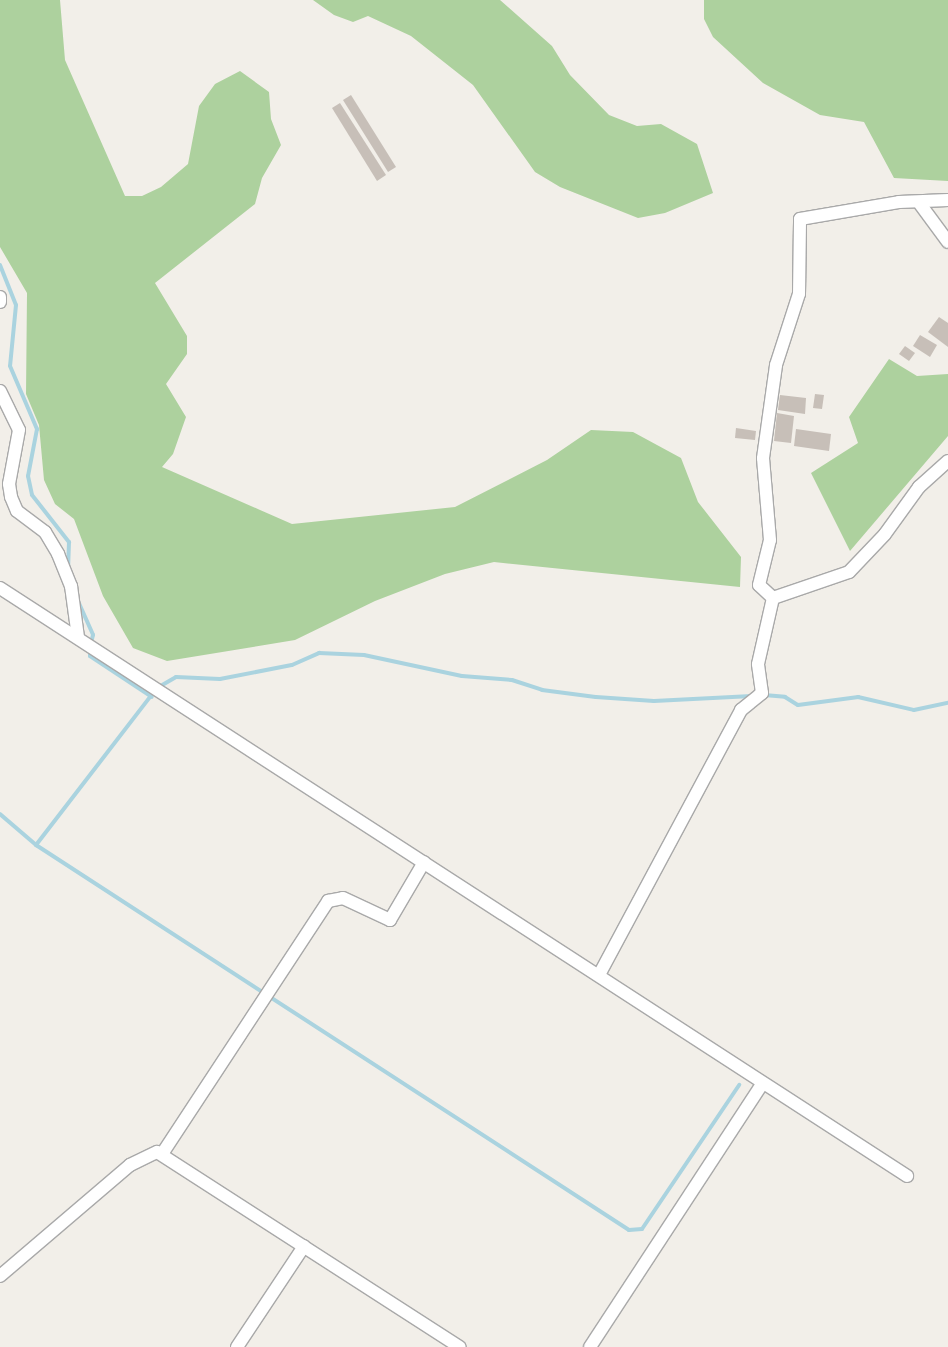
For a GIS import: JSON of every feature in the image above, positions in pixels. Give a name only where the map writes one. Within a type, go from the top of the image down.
[{"type":"street","points":[[773,598],[759,585],[770,540],[763,458],[776,365],[799,294],[800,219],[900,202],[920,204],[948,200]]},
{"type":"street","points":[[920,204],[948,242]]},
{"type":"street","points":[[0,297],[0,302]]},
{"type":"street","points":[[0,391],[19,430],[9,484],[11,497],[17,510],[44,532],[58,554],[71,586],[78,638]]},
{"type":"street","points":[[773,598],[849,572],[885,534],[919,487],[948,461]]},
{"type":"street","points":[[0,588],[599,975],[762,1084],[907,1176]]},
{"type":"street","points":[[599,975],[741,710],[760,697],[759,655],[773,598]]},
{"type":"street","points":[[0,1276],[137,1160],[162,1154],[328,902],[343,898],[390,920],[424,862]]},
{"type":"street","points":[[590,1347],[762,1084]]},
{"type":"street","points":[[162,1154],[460,1347]]},
{"type":"street","points":[[237,1347],[304,1246]]},
{"type":"green space","points":[[0,0],[60,0],[65,60],[125,196],[142,196],[161,187],[188,164],[199,106],[215,84],[240,71],[269,92],[271,119],[281,145],[262,178],[255,204],[155,283],[187,336],[187,354],[166,384],[186,417],[173,454],[162,467],[292,524],[455,507],[547,460],[591,430],[633,432],[681,458],[698,502],[741,557],[740,587],[494,562],[445,574],[375,601],[295,640],[167,661],[133,648],[103,596],[74,519],[55,504],[44,480],[39,425],[26,394],[27,293],[0,247]]},
{"type":"green space","points":[[313,0],[500,0],[552,46],[570,75],[609,115],[637,126],[661,124],[697,144],[713,193],[665,213],[638,218],[560,187],[535,172],[473,85],[411,36],[368,16],[353,22],[334,15]]},
{"type":"green space","points":[[704,0],[948,0],[948,181],[894,178],[864,122],[820,115],[763,83],[713,37],[704,19]]},
{"type":"green space","points":[[889,359],[917,376],[948,374],[948,436],[850,551],[811,473],[858,443],[849,417]]},
{"type":"building","points":[[351,95],[396,167],[388,172],[343,100]]},
{"type":"building","points":[[340,103],[386,175],[377,181],[332,108]]},
{"type":"building","points":[[939,317],[948,323],[948,347],[928,332]]},
{"type":"building","points":[[920,335],[937,345],[930,357],[913,346]]},
{"type":"building","points":[[905,346],[915,353],[909,361],[899,354]]},
{"type":"building","points":[[815,394],[824,395],[822,409],[813,408]]},
{"type":"building","points":[[780,395],[806,398],[805,414],[778,410]]},
{"type":"building","points":[[777,413],[794,416],[791,443],[774,441]]},
{"type":"building","points":[[736,428],[756,431],[755,440],[735,438]]},
{"type":"building","points":[[796,429],[831,434],[829,451],[794,446]]},
{"type":"waterway","points":[[0,265],[16,305],[10,366],[37,429],[28,476],[32,495],[69,542],[68,566]]},
{"type":"waterway","points":[[78,601],[93,635],[91,643]]},
{"type":"waterway","points":[[90,650],[90,656],[152,697]]},
{"type":"waterway","points":[[36,845],[157,688],[176,677],[220,679],[292,665],[319,653],[364,655],[462,676],[512,680],[542,690],[596,697],[654,701],[752,696]]},
{"type":"waterway","points":[[764,695],[785,697],[798,705],[858,697],[914,710],[948,703]]},
{"type":"waterway","points":[[0,814],[36,845],[629,1230],[642,1229],[739,1085]]}]
